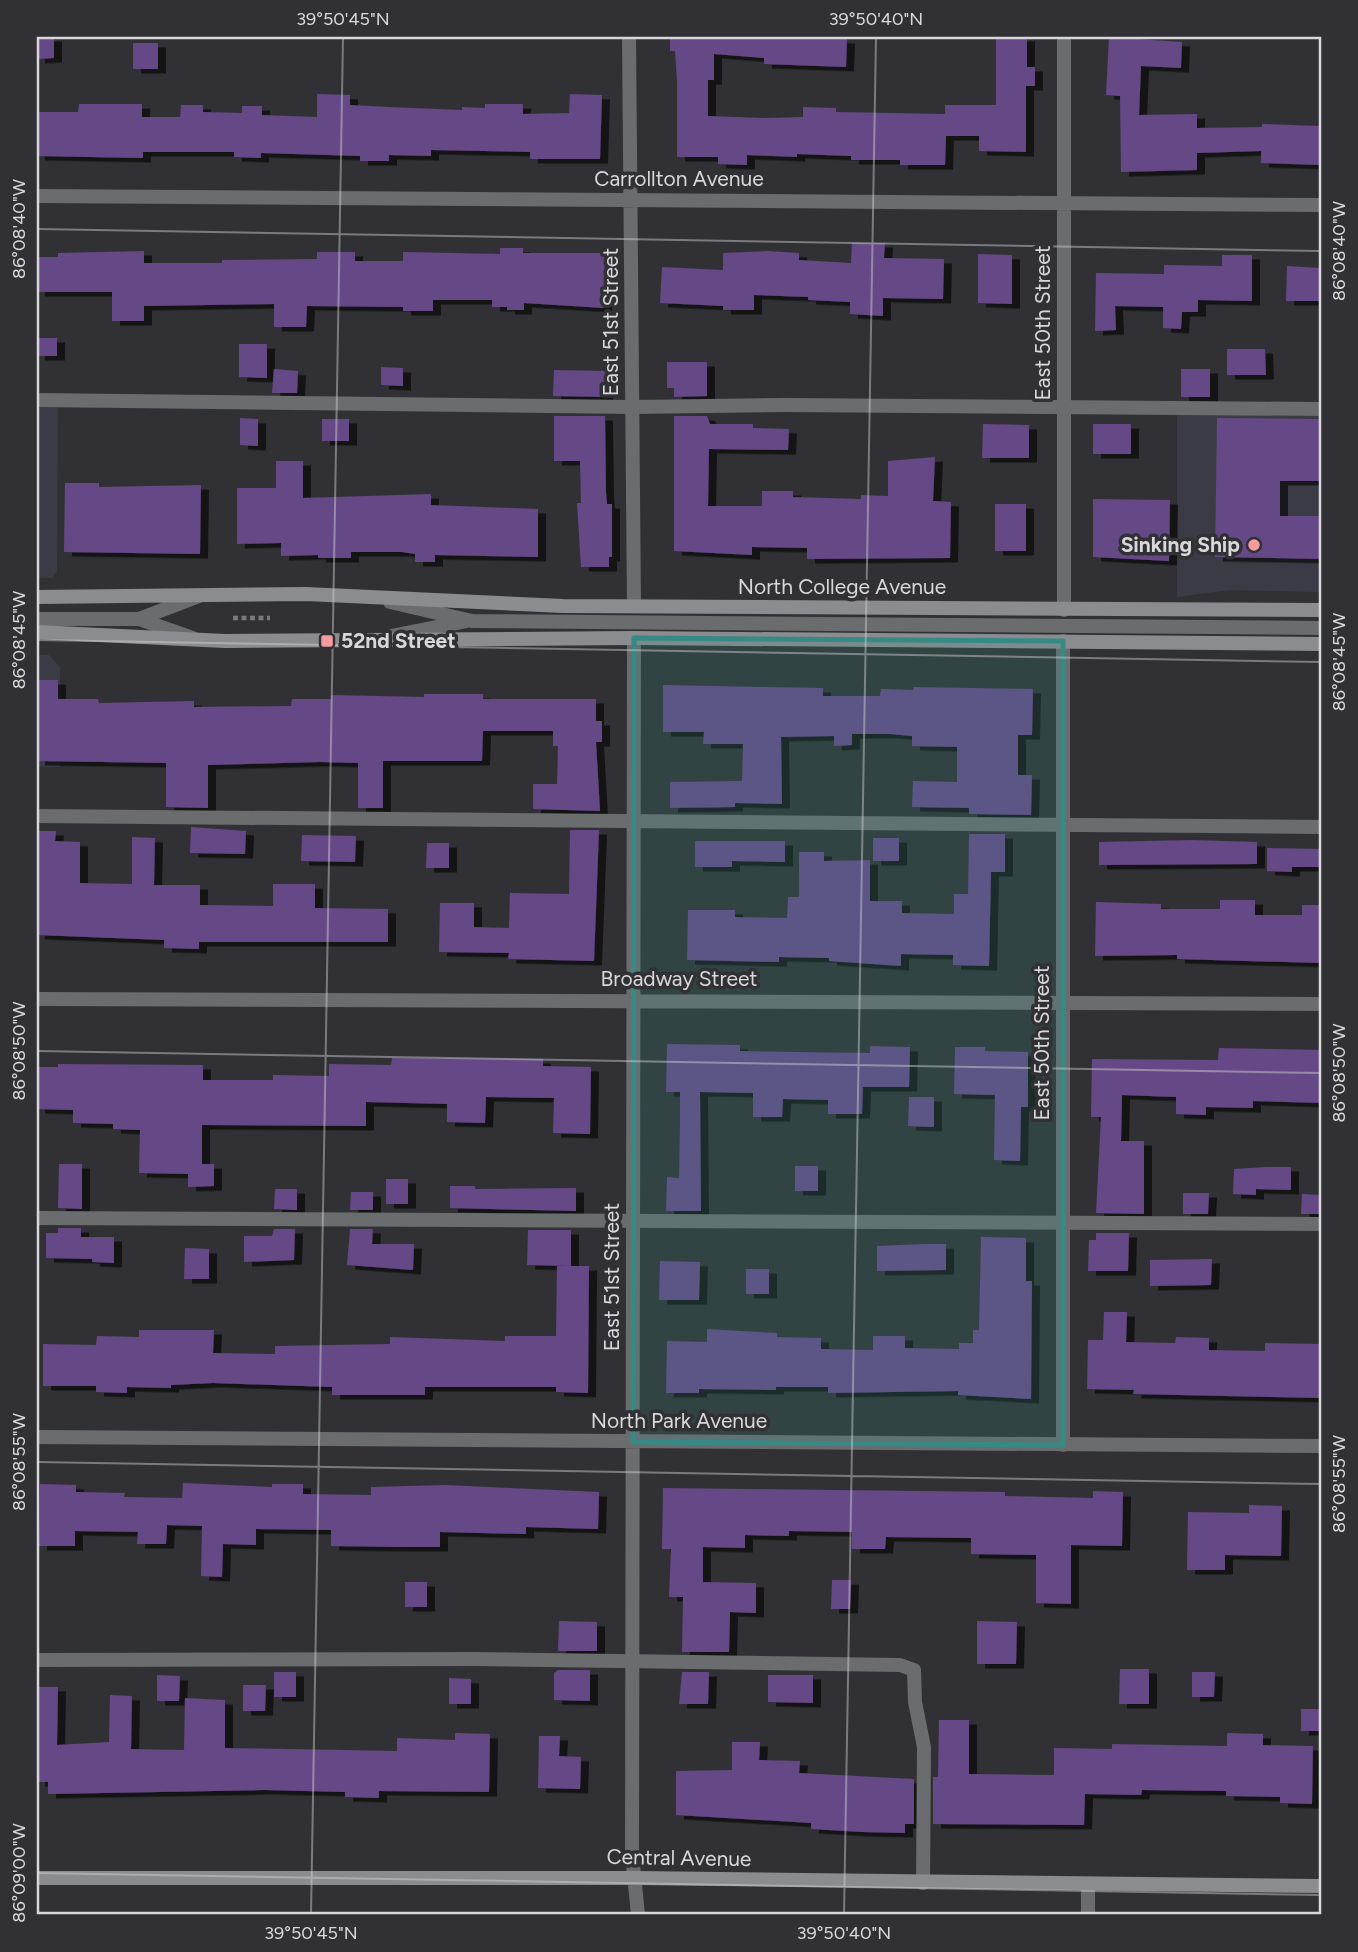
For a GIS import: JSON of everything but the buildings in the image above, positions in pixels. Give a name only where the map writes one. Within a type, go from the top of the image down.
[{"type":"main road","name":"North College Avenue","points":[[37,597],[363,596],[548,606],[1321,610]]},
{"type":"main road","name":"North College Avenue","points":[[37,632],[200,641],[634,638],[1321,644]]},
{"type":"main road","name":"Central Avenue","points":[[37,1878],[635,1878],[1321,1886]]},
{"type":"street","name":"East 51st Street","points":[[629,37],[634,606]]},
{"type":"street","name":"East 50th Street","points":[[1064,37],[1064,610]]},
{"type":"street","name":"Carrollton Avenue","points":[[37,196],[1321,205]]},
{"type":"street","points":[[37,400],[632,407],[1321,409]]},
{"type":"street","name":"North College Avenue","points":[[139,619],[200,596]]},
{"type":"street","name":"North College Avenue","points":[[363,596],[472,621]]},
{"type":"street","name":"North College Avenue","points":[[37,619],[139,619],[200,641]]},
{"type":"street","name":"North College Avenue","points":[[363,641],[472,621],[1321,628]]},
{"type":"street","name":"East 51st Street","points":[[634,638],[632,1660],[635,1878],[638,1915]]},
{"type":"street","name":"East 50th Street","points":[[1063,641],[1063,1445]]},
{"type":"street","points":[[37,816],[634,819],[1321,827]]},
{"type":"street","name":"Broadway Street","points":[[37,999],[1321,1004]]},
{"type":"street","points":[[37,1218],[633,1223],[1321,1224]]},
{"type":"street","name":"North Park Avenue","points":[[37,1437],[1321,1446]]},
{"type":"street","points":[[37,1660],[632,1660],[900,1665],[914,1670],[915,1702],[924,1746],[923,1883]]},
{"type":"street","points":[[1088,1885],[1088,1915]]},
{"type":"path","points":[[233,618],[270,618]]},
{"type":"highlighted area","points":[[634,638],[1063,641],[1063,1445],[633,1442]]},
{"type":"shaded area","points":[[37,405],[58,405],[57,571],[52,578],[37,578]]},
{"type":"shaded area","points":[[1177,414],[1321,416],[1321,592],[1230,590],[1177,597]]},
{"type":"shaded area","points":[[37,655],[49,655],[60,667],[60,767],[39,767],[39,809],[37,809]]},
{"type":"place","name":"Sinking Ship","points":[[1254,545]]},
{"type":"place","name":"52nd Street","points":[[327,641]]}]
